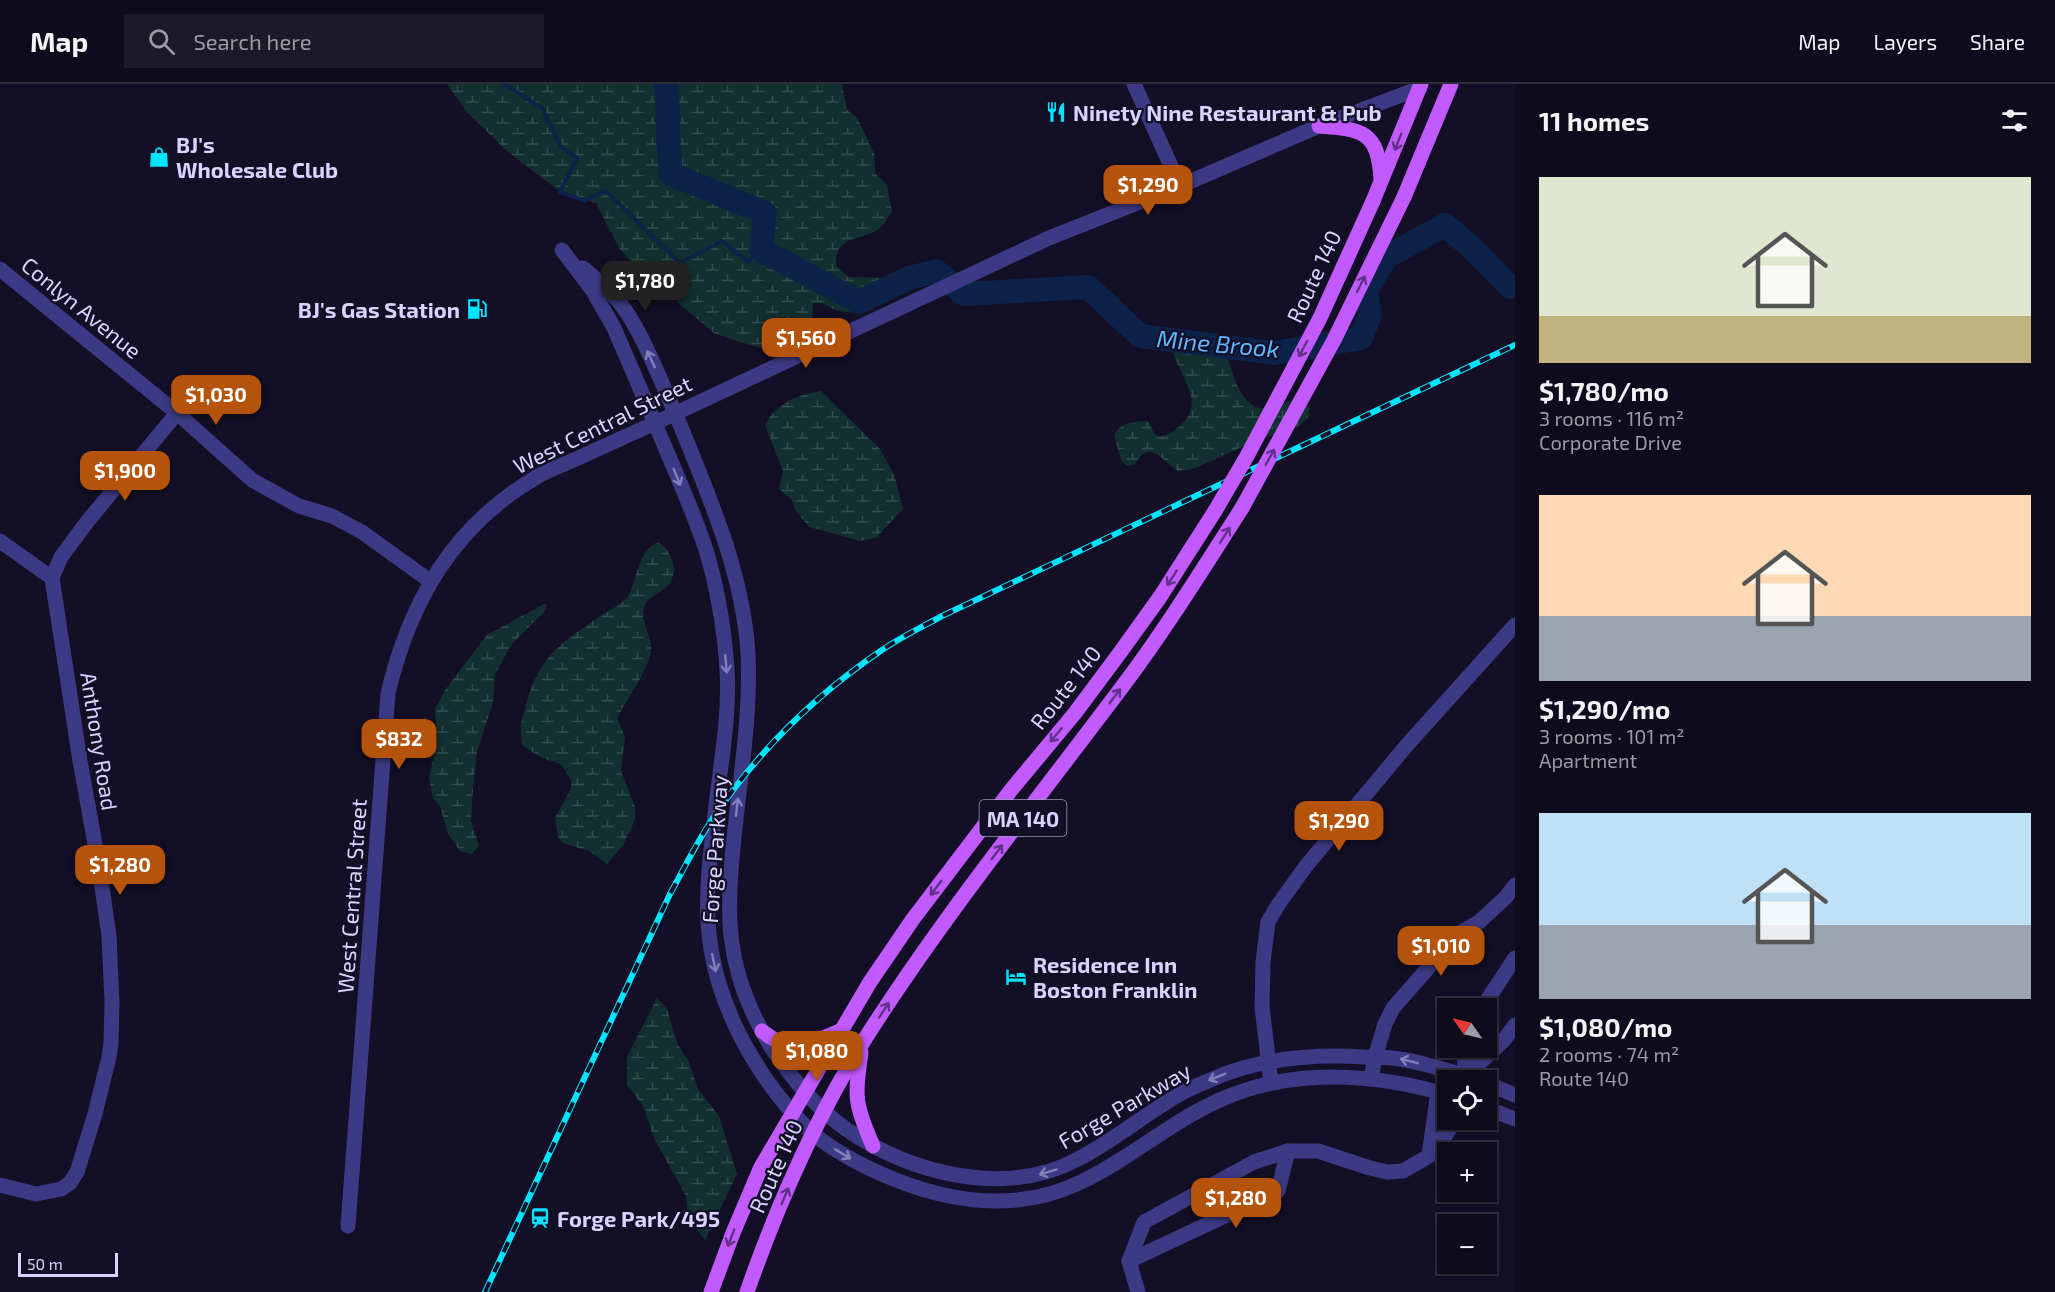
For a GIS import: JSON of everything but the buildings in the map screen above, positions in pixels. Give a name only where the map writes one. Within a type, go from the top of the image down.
[{"type":"main road","name":"Route 140","points":[[747,1292],[788,1188],[813,1134],[862,1044],[936,933],[1174,615],[1242,508],[1334,340],[1404,197],[1451,84]]},
{"type":"main road","name":"Route 140","points":[[711,1292],[761,1167],[870,982],[920,910],[1011,790],[1075,713],[1119,654],[1160,597],[1215,511],[1320,318],[1373,201],[1420,86]]},
{"type":"main road","points":[[1319,126],[1350,128],[1368,138],[1380,157],[1381,182]]},
{"type":"main road","points":[[762,1031],[779,1044],[792,1046],[811,1042],[840,1031]]},
{"type":"main road","points":[[862,1044],[856,1081],[857,1104],[873,1146]]},
{"type":"street","points":[[1134,84],[1180,186]]},
{"type":"street","name":"West Central Street","points":[[348,1226],[388,693],[410,622],[430,581],[452,549],[475,525],[512,493],[536,477],[1048,238],[1420,86]]},
{"type":"street","name":"Forge Parkway","points":[[1437,1070],[1400,1059],[1325,1054],[1268,1063],[1225,1074],[1183,1092],[1080,1159],[1051,1172],[1003,1179],[963,1176],[916,1164],[873,1146],[824,1112],[804,1092],[762,1031],[740,981],[730,933],[730,884],[748,701],[748,651],[741,603],[729,556],[713,507],[675,412],[646,348],[624,308],[604,285],[562,250],[593,291],[614,328],[706,551],[721,621],[726,660],[727,720],[707,900],[713,958],[723,995],[737,1030],[755,1061],[793,1112],[813,1134],[863,1165],[932,1192],[981,1201],[1030,1198],[1057,1192],[1077,1184],[1222,1099],[1271,1083],[1318,1077],[1371,1079],[1389,1080],[1437,1090]]},
{"type":"street","name":"Conlyn Avenue","points":[[0,269],[177,413],[252,480],[299,506],[332,516],[362,532],[430,581]]},
{"type":"street","points":[[0,541],[52,578],[61,557],[87,522],[177,413]]},
{"type":"street","name":"Anthony Road","points":[[0,1185],[36,1194],[51,1192],[70,1183],[77,1172],[95,1114],[111,1042],[109,936],[52,578]]},
{"type":"street","points":[[1271,1083],[1262,1008],[1263,962],[1268,922],[1278,904],[1306,866],[1407,744],[1515,625]]},
{"type":"street","points":[[1371,1079],[1385,1024],[1394,1008],[1458,934],[1479,922],[1506,897],[1515,885]]},
{"type":"street","points":[[1489,998],[1515,958]]},
{"type":"street","points":[[1476,1070],[1515,1025]]},
{"type":"street","points":[[1497,1088],[1515,1095]]},
{"type":"street","points":[[1497,1112],[1515,1119]]},
{"type":"street","points":[[1428,1158],[1437,1120]]},
{"type":"street","points":[[1138,1292],[1129,1261],[1144,1222],[1254,1162],[1288,1151],[1318,1151],[1387,1172],[1403,1171],[1434,1153],[1449,1130]]},
{"type":"street","points":[[1129,1261],[1278,1191],[1288,1151]]},
{"type":"green space","points":[[447,84],[842,84],[847,110],[857,118],[874,153],[875,173],[887,185],[892,212],[880,228],[845,243],[837,255],[836,265],[848,277],[890,278],[906,290],[874,307],[857,312],[839,311],[824,304],[813,303],[812,332],[803,343],[774,351],[714,333],[636,267],[619,248],[596,203],[558,190],[508,152],[467,112]]},
{"type":"green space","points":[[1168,335],[1200,340],[1225,348],[1238,388],[1248,401],[1254,406],[1268,408],[1299,401],[1305,403],[1310,409],[1308,418],[1299,426],[1251,443],[1193,469],[1178,471],[1151,452],[1140,457],[1135,465],[1127,466],[1121,460],[1114,435],[1120,427],[1132,422],[1147,421],[1154,433],[1163,436],[1179,427],[1190,412],[1192,405],[1189,391]]},
{"type":"green space","points":[[821,391],[880,449],[894,474],[903,509],[876,538],[860,541],[809,527],[795,510],[792,500],[779,489],[783,471],[765,425],[782,405],[804,395]]},
{"type":"green space","points":[[659,542],[672,558],[674,571],[664,589],[645,604],[643,618],[651,643],[650,655],[643,673],[617,718],[625,737],[621,771],[635,807],[635,820],[623,845],[607,864],[589,851],[563,843],[558,837],[555,817],[571,789],[571,780],[561,764],[542,758],[523,746],[521,724],[532,685],[546,661],[574,634],[626,599],[641,560],[651,546]]},
{"type":"green space","points":[[544,604],[547,605],[546,610],[512,644],[495,674],[493,702],[477,752],[473,789],[471,821],[479,846],[471,854],[460,851],[448,834],[440,806],[433,798],[429,778],[437,741],[435,709],[445,690],[487,635]]},
{"type":"green space","points":[[657,998],[667,1009],[678,1045],[689,1062],[698,1089],[719,1116],[737,1174],[705,1240],[688,1218],[686,1196],[654,1138],[643,1106],[627,1085],[627,1057]]},
{"type":"waterway","name":"Mine Brook","points":[[504,84],[542,108],[561,147],[577,158],[560,192],[585,201],[605,190],[680,263],[722,241],[748,262],[761,250]]},
{"type":"waterway","name":"Mine Brook","points":[[665,84],[671,174],[765,213],[761,250],[859,302],[909,278],[936,271],[964,294],[1088,287],[1140,336],[1274,353],[1361,338],[1370,315],[1366,290],[1386,257],[1445,225],[1472,248],[1510,287],[1515,287]]},
{"type":"railway","points":[[485,1292],[670,894],[692,853],[733,790],[791,724],[858,667],[904,636],[942,616],[1515,345]]},
{"type":"place","name":"Ninety Nine Restaurant & Pub","points":[[1056,112]]},
{"type":"place","name":"BJ's Wholesale Club","points":[[159,157]]},
{"type":"place","name":"BJ's Gas Station","points":[[477,309]]},
{"type":"place","name":"Residence Inn Boston Franklin","points":[[1016,977]]},
{"type":"place","name":"Forge Park/495","points":[[540,1218]]}]
